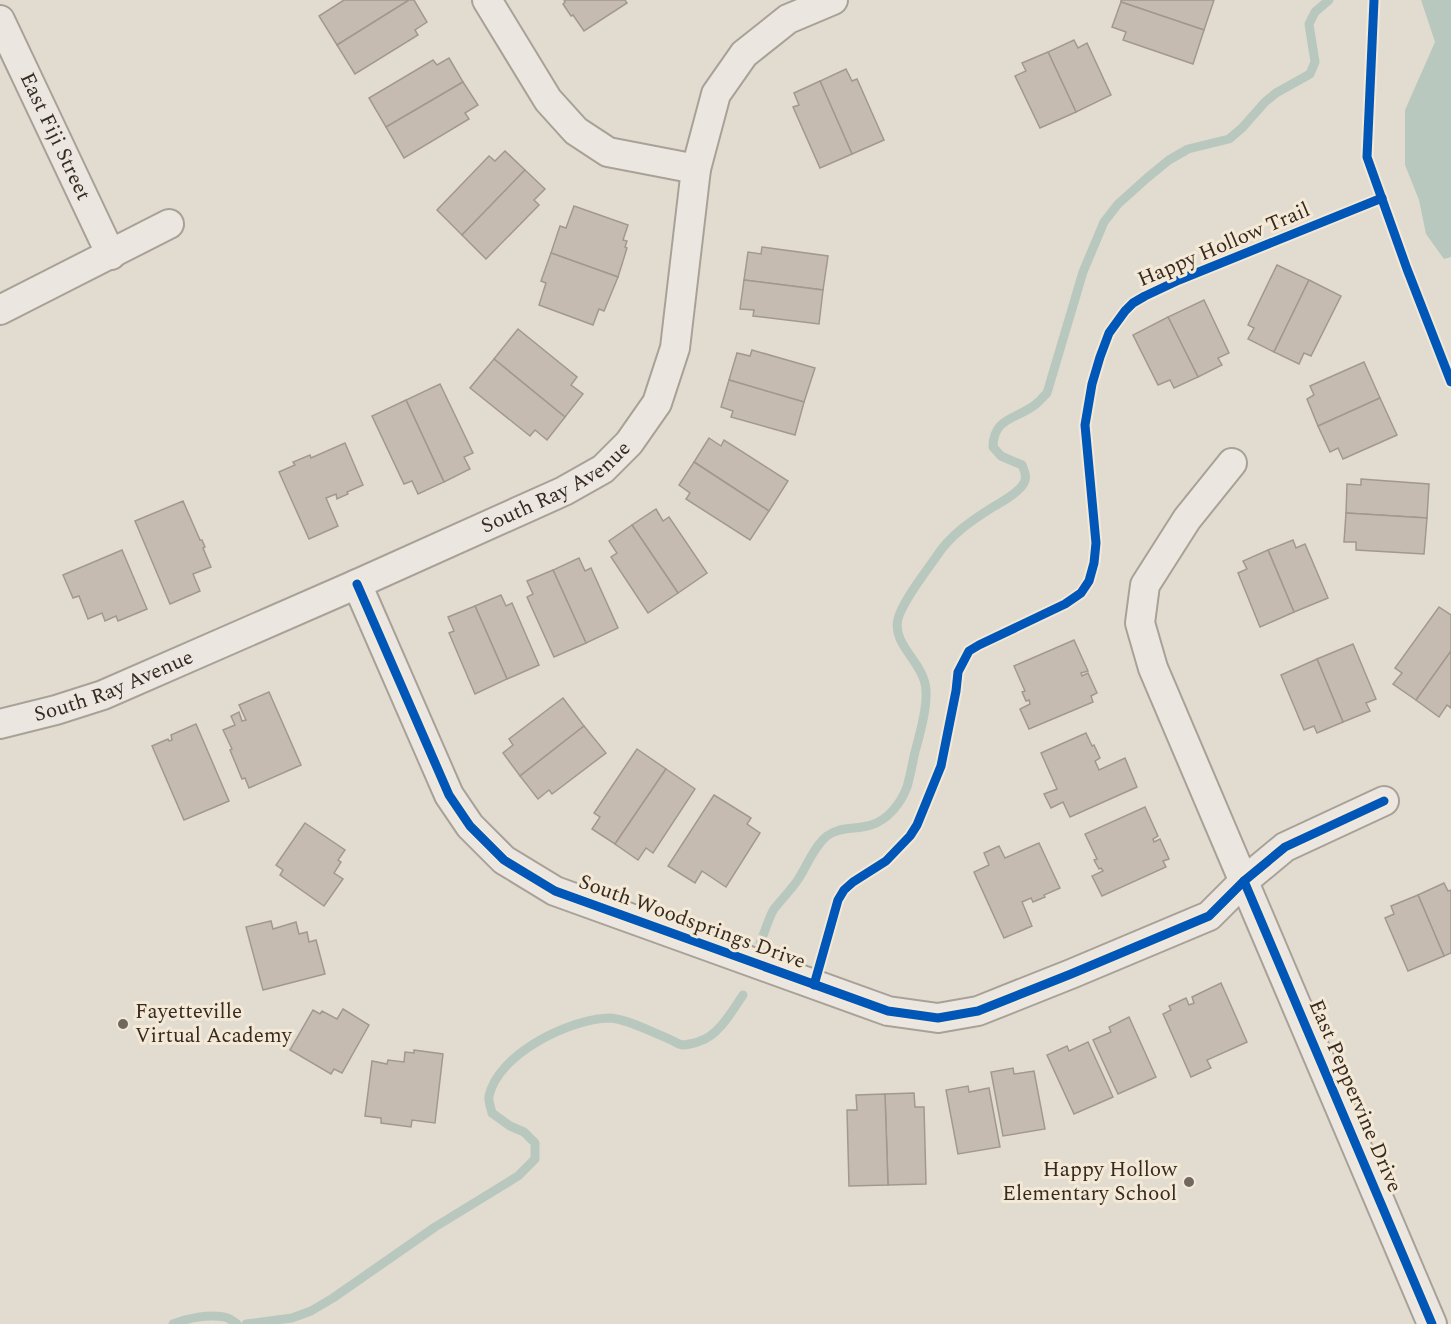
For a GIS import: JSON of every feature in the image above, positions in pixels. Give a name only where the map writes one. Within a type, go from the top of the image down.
[{"type":"street","points":[[486,0],[548,100],[576,131],[608,152],[696,169]]},
{"type":"street","name":"South Ray Avenue","points":[[0,724],[56,710],[103,694],[564,491],[603,469],[629,443],[657,403],[675,348],[696,169],[716,94],[744,54],[788,19],[833,0]]},
{"type":"street","name":"East Fiji Street","points":[[0,20],[111,255]]},
{"type":"street","points":[[0,310],[169,224]]},
{"type":"street","name":"East Peppervine Drive","points":[[1232,463],[1188,519],[1145,585],[1140,623],[1153,668],[1432,1324]]},
{"type":"street","name":"South Woodsprings Drive","points":[[357,584],[449,795],[470,826],[504,860],[555,891],[888,1011],[938,1018],[978,1011],[1209,916],[1285,847],[1384,801]]},
{"type":"shaded area","points":[[1421,0],[1451,0],[1451,257],[1444,259],[1426,234],[1419,200],[1405,165],[1405,110],[1435,42]]},
{"type":"building","points":[[344,0],[409,0],[337,45],[319,16]]},
{"type":"building","points":[[409,0],[414,0],[427,22],[415,30],[418,35],[355,74],[337,45]]},
{"type":"building","points":[[564,0],[625,0],[627,3],[584,31],[563,4]]},
{"type":"building","points":[[1121,0],[1214,0],[1204,30],[1121,2]]},
{"type":"building","points":[[1121,2],[1204,30],[1193,64],[1123,40],[1126,32],[1112,27]]},
{"type":"building","points":[[1074,40],[1078,48],[1087,43],[1111,95],[1076,112],[1048,52]]},
{"type":"building","points":[[1048,52],[1076,112],[1040,128],[1015,76],[1026,71],[1022,63]]},
{"type":"building","points":[[449,58],[463,82],[386,127],[369,98],[433,60],[437,65]]},
{"type":"building","points":[[846,69],[852,81],[857,79],[884,140],[852,154],[820,81]]},
{"type":"building","points":[[820,81],[852,154],[820,168],[793,107],[799,105],[794,93]]},
{"type":"building","points":[[463,82],[478,105],[465,113],[469,119],[404,158],[386,127]]},
{"type":"building","points":[[505,151],[525,170],[462,235],[437,210],[489,156],[495,161]]},
{"type":"building","points":[[525,170],[545,189],[534,200],[539,205],[486,259],[462,235]]},
{"type":"building","points":[[574,206],[628,225],[623,240],[627,241],[625,247],[627,248],[618,277],[551,253],[560,226],[566,228]]},
{"type":"building","points":[[762,247],[828,256],[823,290],[744,280],[748,252],[761,254]]},
{"type":"building","points":[[551,253],[618,277],[604,311],[599,309],[593,325],[539,305],[546,283],[541,281]]},
{"type":"building","points":[[1277,265],[1309,280],[1274,352],[1248,339],[1254,328],[1248,325]]},
{"type":"building","points":[[744,280],[823,290],[819,324],[753,316],[754,310],[740,309]]},
{"type":"building","points":[[1309,280],[1341,296],[1311,356],[1304,353],[1299,364],[1274,352]]},
{"type":"building","points":[[1204,300],[1229,353],[1218,358],[1222,365],[1198,377],[1168,317]]},
{"type":"building","points":[[1168,317],[1198,377],[1174,388],[1170,380],[1158,385],[1133,335]]},
{"type":"building","points":[[518,329],[577,377],[571,385],[583,394],[565,417],[494,359]]},
{"type":"building","points":[[752,350],[815,368],[804,402],[729,380],[737,353],[750,356]]},
{"type":"building","points":[[494,359],[565,417],[547,440],[535,430],[530,436],[470,388]]},
{"type":"building","points":[[1364,362],[1380,398],[1318,426],[1307,399],[1314,395],[1310,386]]},
{"type":"building","points":[[729,380],[804,402],[795,435],[731,417],[733,411],[721,407]]},
{"type":"building","points":[[440,384],[473,453],[464,457],[470,469],[444,482],[406,400]]},
{"type":"building","points":[[1380,398],[1397,435],[1343,459],[1338,448],[1330,452],[1318,426]]},
{"type":"building","points":[[406,400],[444,482],[418,494],[412,481],[404,484],[372,416]]},
{"type":"building","points":[[709,438],[721,446],[724,440],[788,481],[769,511],[694,462]]},
{"type":"building","points":[[345,443],[363,485],[337,499],[336,494],[326,498],[338,526],[309,539],[279,472],[295,465],[293,462],[310,455],[311,458]]},
{"type":"building","points":[[694,462],[769,511],[750,540],[686,499],[690,493],[679,485]]},
{"type":"building","points":[[1361,479],[1429,484],[1427,518],[1346,513],[1347,484],[1361,485]]},
{"type":"building","points":[[183,501],[205,547],[203,548],[211,567],[193,574],[200,591],[170,604],[135,521]]},
{"type":"building","points":[[656,509],[663,521],[669,517],[707,573],[678,593],[632,525]]},
{"type":"building","points":[[1346,513],[1427,518],[1424,554],[1356,550],[1356,542],[1344,542]]},
{"type":"building","points":[[632,525],[678,593],[648,613],[611,557],[617,553],[609,541]]},
{"type":"building","points":[[1293,540],[1296,548],[1305,544],[1328,598],[1294,612],[1268,550]]},
{"type":"building","points":[[122,550],[147,609],[118,621],[116,616],[105,621],[102,613],[88,619],[79,596],[73,598],[63,575]]},
{"type":"building","points":[[1268,550],[1294,612],[1260,627],[1238,573],[1247,569],[1243,561]]},
{"type":"building","points":[[579,558],[585,571],[591,568],[618,628],[586,643],[553,570]]},
{"type":"building","points":[[553,570],[586,643],[554,657],[527,597],[533,594],[527,581]]},
{"type":"building","points":[[501,595],[506,606],[512,603],[539,665],[507,679],[475,606]]},
{"type":"building","points":[[475,606],[507,679],[475,694],[449,633],[454,631],[448,617]]},
{"type":"building","points":[[1439,607],[1451,615],[1451,651],[1416,700],[1393,684],[1402,673],[1395,668]]},
{"type":"building","points":[[1074,640],[1088,671],[1081,673],[1082,676],[1088,673],[1097,693],[1091,696],[1093,702],[1029,729],[1020,709],[1030,704],[1022,692],[1025,691],[1014,666]]},
{"type":"building","points":[[1353,644],[1376,699],[1366,703],[1370,711],[1343,722],[1317,659]]},
{"type":"building","points":[[1451,651],[1451,708],[1447,705],[1439,717],[1416,700]]},
{"type":"building","points":[[1317,659],[1343,722],[1317,733],[1314,726],[1304,730],[1281,675]]},
{"type":"building","points":[[269,692],[301,765],[249,788],[245,778],[242,779],[223,730],[235,725],[231,716],[239,712],[242,721],[246,720],[239,705]]},
{"type":"building","points":[[563,698],[584,726],[520,776],[503,753],[513,745],[509,739]]},
{"type":"building","points":[[196,724],[229,801],[184,820],[152,746],[168,739],[172,740],[171,735]]},
{"type":"building","points":[[584,726],[606,753],[552,794],[549,790],[538,799],[520,776]]},
{"type":"building","points":[[1086,733],[1100,758],[1095,761],[1099,770],[1125,758],[1137,787],[1070,817],[1063,802],[1051,808],[1044,794],[1057,789],[1041,753]]},
{"type":"building","points":[[637,749],[666,769],[615,844],[592,829],[600,817],[594,813]]},
{"type":"building","points":[[666,769],[695,789],[653,853],[646,848],[638,860],[615,844]]},
{"type":"building","points":[[714,795],[751,818],[747,824],[760,833],[726,887],[702,871],[695,883],[668,866]]},
{"type":"building","points":[[1145,807],[1158,836],[1153,839],[1154,842],[1160,839],[1169,859],[1163,861],[1166,867],[1102,896],[1092,876],[1103,871],[1099,869],[1094,860],[1097,859],[1085,834]]},
{"type":"building","points":[[305,823],[345,850],[338,860],[341,862],[334,873],[343,879],[324,906],[280,875],[283,870],[276,865]]},
{"type":"building","points":[[1039,843],[1060,888],[1033,902],[1031,898],[1022,902],[1032,926],[1004,938],[974,872],[989,865],[984,853],[999,846],[1005,858]]},
{"type":"building","points":[[1444,883],[1448,891],[1451,890],[1451,953],[1444,956],[1418,895]]},
{"type":"building","points":[[1418,895],[1444,956],[1408,971],[1385,918],[1394,914],[1391,906]]},
{"type":"building","points":[[271,921],[273,929],[296,922],[299,934],[307,932],[309,942],[316,940],[325,974],[263,990],[246,927]]},
{"type":"building","points":[[1221,983],[1247,1042],[1207,1060],[1211,1068],[1191,1077],[1163,1014],[1171,1010],[1169,1006],[1186,998],[1189,1005],[1194,1003],[1192,997]]},
{"type":"building","points":[[343,1009],[369,1025],[342,1073],[334,1069],[331,1074],[290,1050],[313,1010],[320,1014],[322,1011],[337,1019]]},
{"type":"building","points":[[1129,1017],[1156,1077],[1118,1094],[1093,1040],[1111,1032],[1109,1027]]},
{"type":"building","points":[[1088,1042],[1113,1097],[1074,1114],[1047,1055],[1067,1046],[1069,1051]]},
{"type":"building","points":[[414,1050],[443,1054],[435,1123],[412,1120],[411,1127],[381,1123],[381,1118],[365,1116],[372,1061],[387,1064],[388,1060],[404,1062],[405,1052],[414,1053]]},
{"type":"building","points":[[1013,1068],[1014,1074],[1034,1071],[1045,1129],[1003,1136],[991,1072]]},
{"type":"building","points":[[968,1086],[969,1092],[989,1088],[1000,1147],[958,1154],[946,1090]]},
{"type":"building","points":[[914,1093],[915,1107],[924,1107],[926,1184],[888,1185],[885,1094]]},
{"type":"building","points":[[885,1094],[888,1185],[849,1186],[847,1110],[857,1110],[856,1095]]},
{"type":"waterway","points":[[760,943],[774,909],[797,881],[822,840],[843,829],[877,823],[893,810],[904,793],[921,728],[926,688],[921,672],[899,635],[897,627],[900,612],[914,588],[954,535],[1012,495],[1024,483],[1022,465],[1001,456],[993,447],[994,437],[1002,424],[1029,409],[1047,393],[1083,272],[1104,222],[1118,204],[1169,160],[1188,149],[1229,139],[1276,93],[1310,74],[1315,62],[1309,24],[1315,12],[1329,0]]},
{"type":"waterway","points":[[246,1324],[292,1318],[311,1311],[435,1227],[518,1176],[535,1159],[535,1143],[524,1132],[510,1126],[492,1113],[489,1096],[495,1081],[520,1053],[556,1032],[593,1020],[609,1018],[631,1023],[680,1045],[691,1044],[713,1034],[725,1022],[743,995]]},
{"type":"waterway","points":[[173,1324],[205,1316],[227,1318],[237,1324]]},
{"type":"cycle path","points":[[1374,0],[1367,157],[1451,382]]},
{"type":"cycle path","name":"Happy Hollow Trail","points":[[814,985],[838,900],[844,890],[886,861],[910,836],[917,825],[941,766],[958,672],[969,651],[1065,604],[1081,593],[1089,581],[1096,543],[1085,425],[1092,384],[1109,333],[1125,311],[1145,296],[1382,198]]},
{"type":"cycle path","points":[[357,584],[449,795],[470,826],[504,860],[555,891],[888,1011],[938,1018],[978,1011],[1209,916],[1244,881],[1285,847],[1384,801]]},
{"type":"cycle path","points":[[1244,881],[1432,1324]]},
{"type":"place","name":"Fayetteville Virtual Academy","points":[[123,1024]]},
{"type":"place","name":"Happy Hollow Elementary School","points":[[1189,1182]]}]
